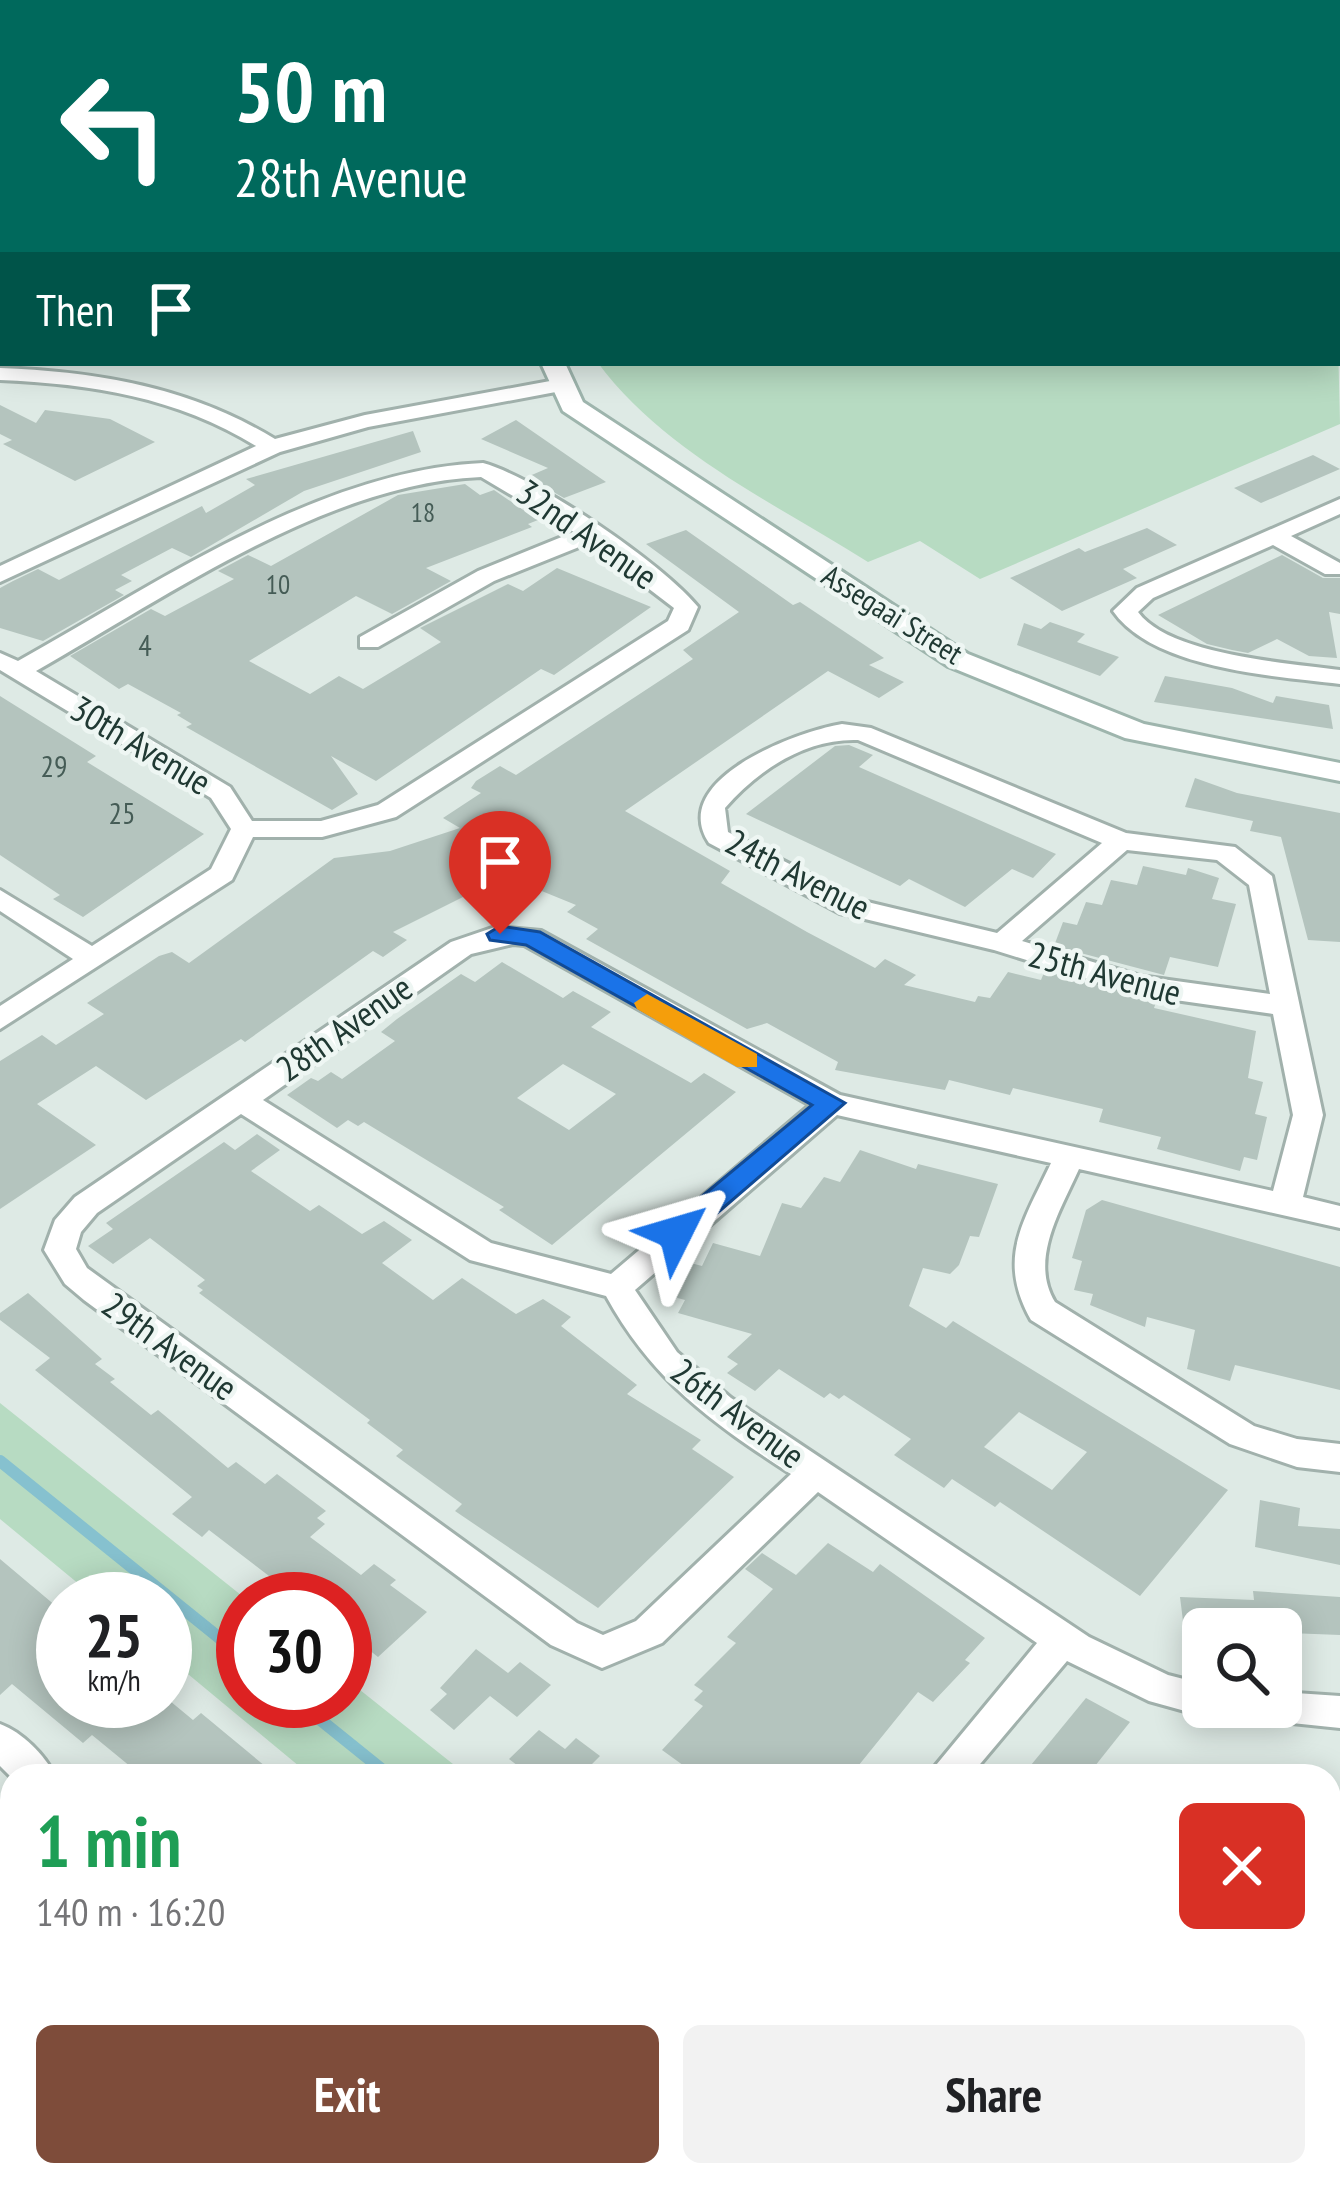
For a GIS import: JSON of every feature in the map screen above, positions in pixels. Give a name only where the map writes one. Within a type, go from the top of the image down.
[{"type":"street","points":[[0,374],[146,386],[227,418],[272,447]]},
{"type":"street","points":[[0,575],[272,447],[557,374]]},
{"type":"street","name":"Assegaai Street","points":[[557,374],[659,446],[925,617],[1036,677],[1175,725],[1340,754]]},
{"type":"street","name":"Assegaai Street","points":[[557,374],[572,406],[644,458],[958,660],[1136,732],[1340,772]]},
{"type":"street","name":"32nd Avenue","points":[[9,666],[318,510],[404,479],[463,469],[500,474],[679,601],[686,613],[679,625],[387,811],[322,829],[244,829]]},
{"type":"street","points":[[1340,506],[1132,601],[1128,620],[1175,646],[1340,677]]},
{"type":"street","points":[[369,642],[486,576],[588,536]]},
{"type":"street","points":[[1274,536],[1333,568]]},
{"type":"street","name":"30th Avenue","points":[[0,1019],[222,874],[244,829],[221,793],[9,666]]},
{"type":"street","name":"24th Avenue","points":[[1002,943],[850,907],[718,837],[710,824],[712,806],[798,741],[837,729],[862,734],[1121,841]]},
{"type":"street","points":[[1121,841],[1209,848],[1250,868],[1262,881],[1308,1115],[1286,1207]]},
{"type":"street","name":"25th Avenue","points":[[1121,841],[1002,943],[1065,967],[1172,994],[1284,1005]]},
{"type":"street","points":[[0,899],[93,959]]},
{"type":"street","name":"28th Avenue","points":[[241,1100],[461,948],[485,937],[515,934],[531,938],[831,1103]]},
{"type":"street","points":[[241,1100],[482,1252],[617,1287],[831,1103],[1340,1217]]},
{"type":"street","name":"29th Avenue","points":[[241,1100],[76,1214],[60,1250],[66,1264],[114,1305],[581,1646],[602,1652],[624,1647],[649,1632],[816,1472]]},
{"type":"street","points":[[1069,1157],[1027,1259],[1024,1281],[1043,1311],[1243,1435],[1297,1453],[1340,1458]]},
{"type":"street","name":"26th Avenue","points":[[617,1287],[639,1327],[677,1373],[816,1472],[1065,1637],[1135,1678],[1182,1693]]},
{"type":"street","points":[[956,1764],[1065,1637]]},
{"type":"street","points":[[1302,1710],[1340,1712]]},
{"type":"street","points":[[0,1742],[23,1764]]},
{"type":"green space","points":[[601,366],[1339,366],[1340,424],[980,579],[920,541],[868,562],[688,450],[625,395]]},
{"type":"green space","points":[[0,1403],[216,1575],[216,1697],[192,1677],[192,1572],[64,1572],[0,1519]]},
{"type":"green space","points":[[372,1700],[453,1764],[297,1764],[253,1728],[372,1728]]},
{"type":"building","points":[[0,405],[36,423],[45,410],[110,419],[155,442],[75,481],[3,444],[12,440],[0,434]]},
{"type":"building","points":[[516,420],[606,482],[564,498],[527,477],[548,468],[481,439]]},
{"type":"building","points":[[413,431],[421,452],[304,491],[191,557],[172,548],[121,575],[132,581],[115,590],[124,595],[43,641],[0,628],[0,588],[38,569],[59,580],[202,506],[206,513],[255,485],[246,479]]},
{"type":"building","points":[[1313,455],[1340,469],[1261,503],[1234,488]]},
{"type":"building","points":[[465,484],[480,495],[494,490],[538,520],[528,524],[532,527],[426,568],[451,581],[392,614],[356,596],[249,661],[310,694],[339,676],[363,689],[441,642],[420,628],[508,584],[523,591],[557,568],[651,607],[554,675],[541,669],[376,781],[331,756],[358,794],[332,810],[186,727],[192,724],[177,715],[181,713],[128,684],[119,689],[70,656],[151,609],[165,616],[234,579],[218,571],[248,555],[271,566],[398,495]]},
{"type":"building","points":[[1147,528],[1177,545],[1123,569],[1137,578],[1062,611],[1010,578],[1079,548],[1085,552]]},
{"type":"building","points":[[686,530],[793,605],[800,602],[884,658],[869,665],[904,682],[879,698],[828,671],[625,811],[730,871],[721,883],[807,932],[875,968],[885,959],[916,975],[904,985],[975,1002],[978,996],[990,998],[1008,972],[1041,980],[1045,970],[1156,1002],[1154,1008],[1256,1031],[1248,1078],[1263,1082],[1255,1114],[1267,1117],[1257,1160],[1244,1157],[1240,1171],[1157,1149],[1161,1137],[1099,1122],[1103,1109],[1013,1088],[1010,1095],[949,1080],[945,1090],[835,1070],[838,1062],[767,1023],[747,1029],[586,939],[598,929],[567,912],[576,905],[505,876],[493,888],[487,885],[393,932],[407,940],[383,957],[373,951],[245,1042],[241,1039],[146,1100],[96,1066],[37,1104],[96,1145],[0,1209],[0,1061],[42,1035],[56,1045],[104,1014],[87,1003],[159,956],[172,952],[189,963],[334,858],[390,851],[460,828],[443,818],[481,793],[471,788],[476,781],[500,766],[516,775],[693,659],[683,650],[739,612],[646,544]]},
{"type":"building","points":[[1282,555],[1323,578],[1340,578],[1340,614],[1329,612],[1337,658],[1309,656],[1277,639],[1248,653],[1207,644],[1158,615]]},
{"type":"building","points":[[1050,622],[1085,634],[1077,642],[1119,657],[1100,676],[1017,645],[1024,623],[1041,629]]},
{"type":"building","points":[[1165,676],[1232,688],[1273,703],[1276,696],[1329,705],[1333,729],[1154,702]]},
{"type":"building","points":[[0,696],[96,756],[87,762],[204,834],[83,917],[53,899],[60,895],[0,855]]},
{"type":"building","points":[[849,745],[873,755],[859,767],[1056,854],[1033,878],[1012,869],[965,907],[909,879],[900,886],[746,814],[835,746]]},
{"type":"building","points":[[1195,778],[1237,793],[1340,813],[1340,942],[1308,940],[1281,837],[1250,831],[1253,821],[1185,807]]},
{"type":"building","points":[[1143,866],[1186,875],[1188,868],[1219,878],[1212,899],[1236,904],[1218,967],[1170,957],[1164,975],[1054,946],[1063,922],[1077,925],[1086,902],[1102,905],[1111,880],[1137,885]]},
{"type":"building","points":[[502,962],[563,998],[573,991],[611,1012],[591,1027],[691,1083],[704,1073],[736,1092],[552,1245],[499,1210],[504,1207],[364,1122],[358,1126],[348,1120],[337,1128],[287,1095],[311,1078],[318,1081],[331,1072],[342,1079],[395,1041],[381,1032],[397,1019],[461,974],[475,982]],"holes":[[[563,1064],[616,1094],[569,1130],[517,1098]]]},
{"type":"building","points":[[257,1134],[280,1150],[251,1171],[310,1211],[319,1205],[362,1234],[384,1221],[412,1240],[382,1263],[433,1300],[462,1278],[516,1314],[543,1299],[571,1317],[561,1326],[637,1385],[627,1394],[701,1440],[692,1449],[734,1477],[598,1608],[455,1511],[462,1504],[396,1456],[403,1450],[367,1423],[370,1420],[199,1293],[203,1290],[197,1286],[205,1280],[150,1238],[113,1264],[88,1246],[113,1229],[106,1223],[224,1142],[235,1150]]},
{"type":"building","points":[[860,1150],[916,1169],[918,1164],[998,1184],[979,1237],[970,1236],[959,1265],[950,1274],[923,1268],[909,1306],[946,1328],[953,1321],[1228,1490],[1140,1596],[1000,1502],[995,1507],[952,1479],[944,1488],[894,1455],[911,1439],[844,1395],[839,1399],[830,1393],[824,1398],[779,1369],[755,1391],[727,1373],[738,1364],[727,1357],[752,1334],[678,1313],[685,1300],[670,1296],[687,1262],[702,1266],[713,1243],[760,1256],[782,1203],[801,1208],[824,1177],[840,1182]],"holes":[[[1019,1412],[1087,1452],[1052,1490],[984,1447]]]},
{"type":"building","points":[[1102,1200],[1340,1267],[1340,1390],[1235,1365],[1230,1381],[1187,1369],[1195,1330],[1147,1317],[1145,1327],[1090,1305],[1093,1294],[1074,1290],[1082,1261],[1072,1258],[1086,1210]]},
{"type":"building","points":[[28,1293],[102,1359],[95,1364],[115,1379],[110,1382],[151,1415],[158,1410],[228,1468],[236,1462],[265,1484],[277,1474],[326,1511],[317,1518],[325,1524],[310,1537],[357,1572],[264,1572],[209,1530],[202,1537],[172,1514],[192,1497],[35,1370],[50,1358],[0,1320],[0,1313]]},
{"type":"building","points":[[1260,1500],[1300,1508],[1298,1526],[1340,1529],[1340,1565],[1255,1547]]},
{"type":"building","points":[[828,1543],[873,1572],[880,1564],[985,1638],[965,1660],[970,1663],[933,1702],[918,1692],[860,1764],[681,1764],[662,1750],[703,1706],[694,1700],[703,1691],[694,1685],[736,1643],[727,1637],[773,1589],[745,1569],[762,1553],[796,1575]]},
{"type":"building","points":[[0,1559],[36,1589],[36,1704],[12,1684],[0,1695]]},
{"type":"building","points":[[374,1564],[396,1580],[390,1585],[427,1612],[378,1657],[372,1652],[372,1572],[365,1572]]},
{"type":"building","points":[[1253,1591],[1340,1597],[1340,1635],[1302,1634],[1302,1608],[1182,1608],[1182,1613],[1180,1597],[1254,1600]]},
{"type":"building","points":[[476,1649],[508,1673],[520,1662],[551,1685],[517,1717],[490,1696],[454,1730],[430,1710],[447,1694],[440,1688]]},
{"type":"building","points":[[1086,1698],[1130,1722],[1097,1764],[1032,1764]]},
{"type":"building","points":[[201,1713],[263,1764],[127,1764],[92,1735],[83,1743],[65,1728],[192,1728],[192,1719]]},
{"type":"building","points":[[539,1730],[565,1749],[576,1738],[600,1756],[592,1764],[515,1764],[509,1759]]},
{"type":"waterway","points":[[0,1461],[216,1635]]},
{"type":"waterway","points":[[330,1728],[375,1764]]},
{"type":"slow traffic","points":[[647,1003],[747,1060]]},
{"type":"route","points":[[500,934],[531,938],[794,1087],[831,1103],[676,1233]]}]
